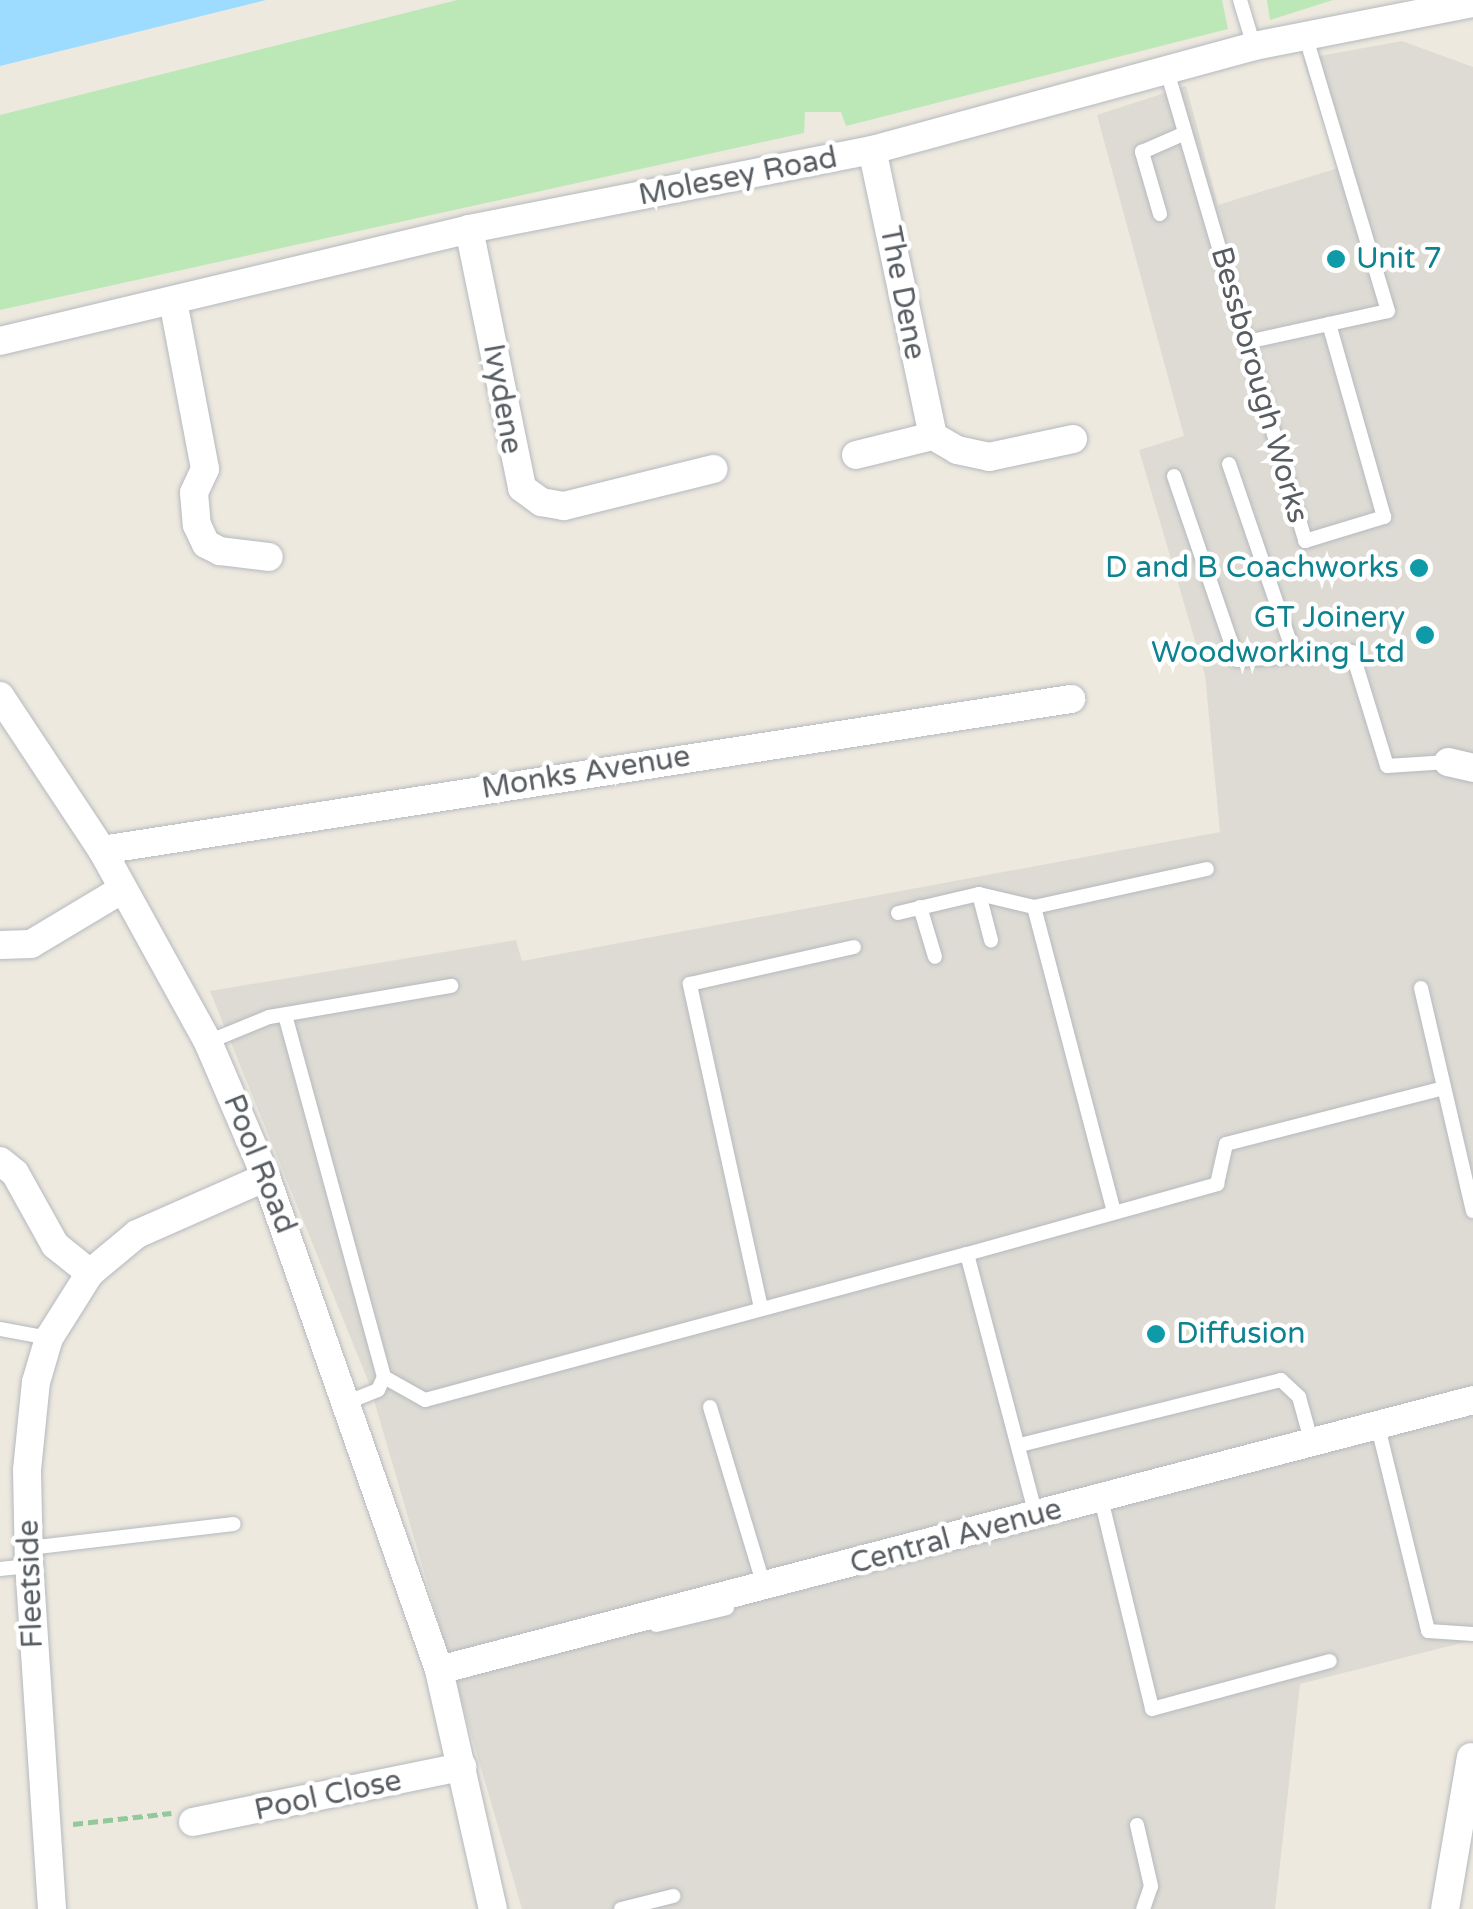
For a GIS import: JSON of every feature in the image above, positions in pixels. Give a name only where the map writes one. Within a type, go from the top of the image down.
[{"type":"street","name":"Molesey Road","points":[[0,341],[469,229],[872,150],[1254,46],[1473,3]]},
{"type":"street","name":"The Dene","points":[[872,150],[934,436]]},
{"type":"street","name":"Ivydene","points":[[469,229],[522,488],[541,502],[564,506],[714,469]]},
{"type":"street","points":[[173,301],[204,469],[194,494],[197,525],[206,544],[220,551],[269,556]]},
{"type":"street","points":[[856,455],[934,436],[957,450],[988,457],[1073,439]]},
{"type":"street","name":"Pool Road","points":[[0,696],[102,850],[208,1042],[266,1177],[350,1402],[438,1670],[493,1909]]},
{"type":"street","name":"Monks Avenue","points":[[102,850],[1071,700]]},
{"type":"street","points":[[0,944],[30,944],[123,889]]},
{"type":"street","points":[[0,1161],[14,1174],[47,1234],[90,1273]]},
{"type":"street","name":"Fleetside","points":[[52,1909],[29,1557],[27,1470],[36,1382],[49,1338],[90,1273],[137,1234],[266,1177]]},
{"type":"street","name":"Central Avenue","points":[[438,1670],[1473,1400]]},
{"type":"street","points":[[1445,1909],[1472,1756]]},
{"type":"street","name":"Pool Close","points":[[193,1822],[462,1767]]},
{"type":"lane","points":[[1240,0],[1254,46]]},
{"type":"lane","points":[[1247,342],[1388,311],[1305,34]]},
{"type":"lane","name":"Bessborough Works","points":[[1167,71],[1306,541],[1384,517],[1330,324]]},
{"type":"lane","points":[[1160,214],[1142,152],[1185,133]]},
{"type":"lane","points":[[1228,464],[1294,654]]},
{"type":"lane","points":[[1174,476],[1237,660],[1352,652],[1388,766],[1460,765]]},
{"type":"lane","points":[[898,912],[980,894],[1034,906],[1208,869]]},
{"type":"lane","points":[[980,894],[990,940]]},
{"type":"lane","points":[[1034,906],[1114,1212]]},
{"type":"lane","points":[[920,907],[935,957]]},
{"type":"lane","points":[[762,1308],[690,984],[854,947]]},
{"type":"lane","points":[[208,1042],[285,1014],[451,986]]},
{"type":"lane","points":[[1421,988],[1440,1089],[1473,1211]]},
{"type":"lane","points":[[285,1014],[384,1377],[378,1390],[350,1402]]},
{"type":"lane","points":[[384,1377],[426,1400],[967,1254],[1217,1184],[1226,1144],[1440,1089]]},
{"type":"lane","points":[[967,1254],[1036,1516]]},
{"type":"lane","points":[[0,1328],[49,1338]]},
{"type":"lane","points":[[1020,1445],[1281,1380],[1298,1397],[1313,1444]]},
{"type":"lane","points":[[710,1407],[777,1583]]},
{"type":"lane","points":[[1378,1426],[1428,1631],[1473,1634]]},
{"type":"lane","points":[[1102,1499],[1152,1709],[1330,1661]]},
{"type":"lane","points":[[0,1569],[29,1557],[234,1524]]},
{"type":"lane","points":[[1137,1825],[1151,1886],[1143,1909]]},
{"type":"lane","points":[[621,1909],[672,1896]]},
{"type":"path","points":[[47,1827],[192,1810],[193,1822]]},
{"type":"shaded area","points":[[1402,41],[1473,67],[1473,1640],[1300,1684],[1275,1909],[522,1909],[369,1383],[210,991],[516,940],[522,961],[1220,832],[1205,675],[1139,450],[1184,436],[1097,115],[1186,86],[1218,205],[1338,168],[1303,59]]},
{"type":"green space","points":[[457,0],[1222,0],[1228,29],[846,126],[841,112],[805,112],[804,133],[0,310],[0,115]]},
{"type":"green space","points":[[1267,0],[1333,0],[1270,20]]},
{"type":"water","points":[[0,0],[266,0],[0,66]]},
{"type":"place","name":"Unit 7","points":[[1336,259]]},
{"type":"place","name":"D and B Coachworks","points":[[1419,568]]},
{"type":"place","name":"GT Joinery Woodworking Ltd","points":[[1425,635]]},
{"type":"place","name":"Diffusion","points":[[1156,1334]]}]
